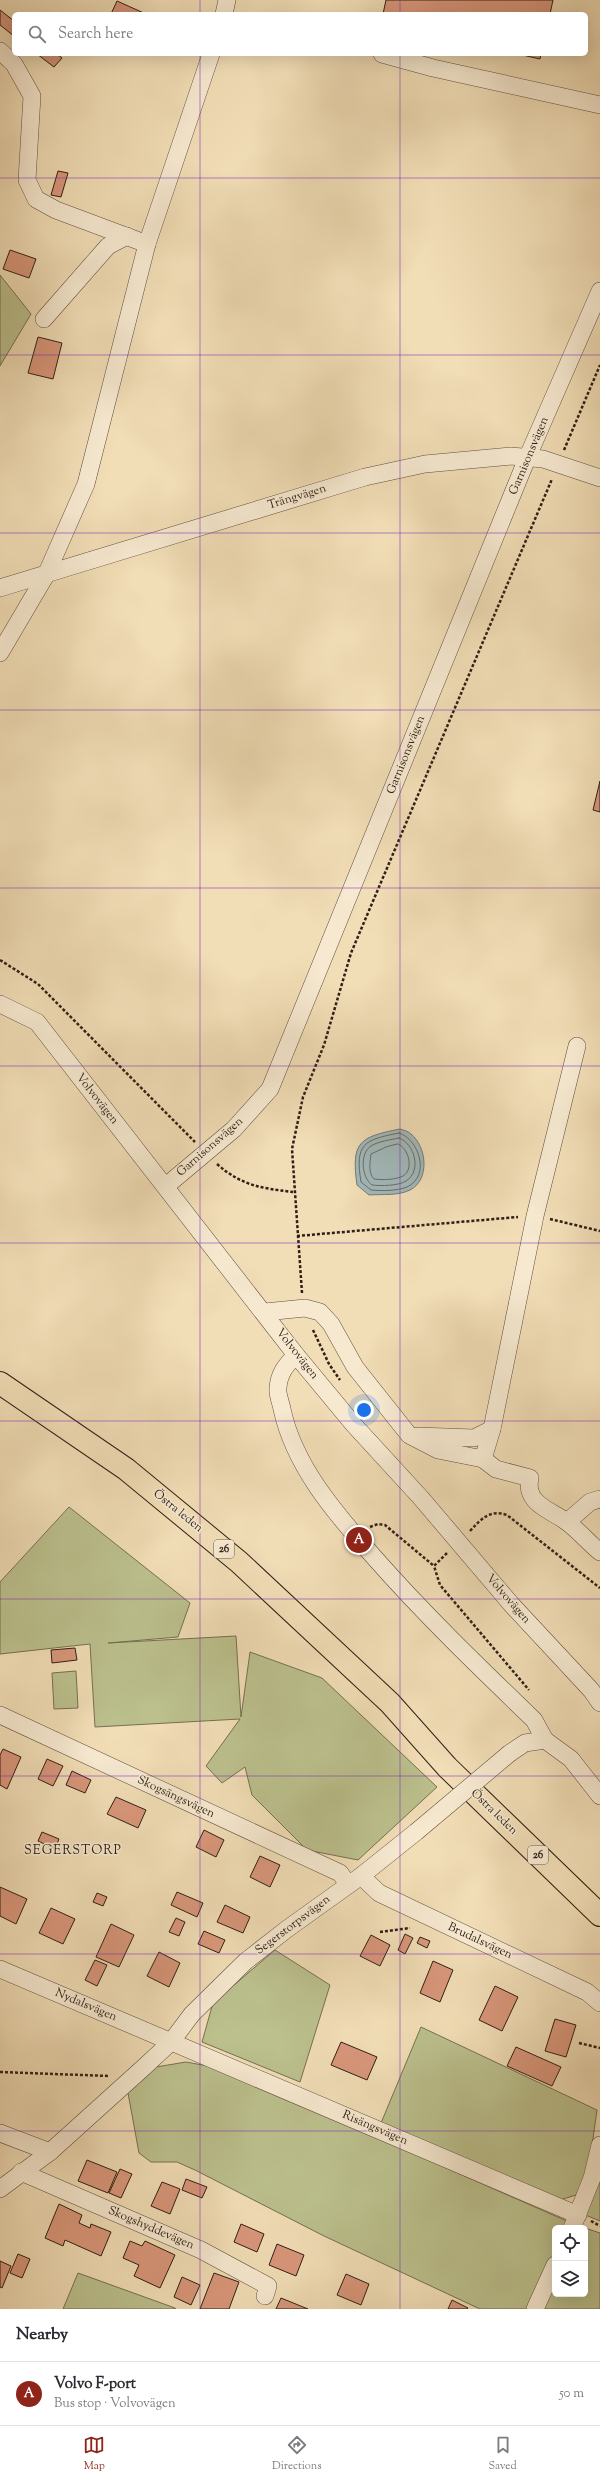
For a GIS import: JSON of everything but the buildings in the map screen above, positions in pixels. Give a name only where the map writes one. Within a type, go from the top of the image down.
[{"type":"highway","name":"Östra leden","points":[[0,1383],[92,1444],[195,1524],[323,1638],[390,1703],[447,1767],[600,1915]]},
{"type":"highway","name":"Östra leden","points":[[0,1396],[127,1484],[196,1539],[254,1589],[385,1711],[425,1742]]},
{"type":"street","points":[[0,51],[14,64],[32,96],[27,180],[36,199],[56,210],[147,244]]},
{"type":"street","points":[[0,654],[46,575],[86,484],[147,244],[210,56]]},
{"type":"street","points":[[389,56],[433,68],[600,105]]},
{"type":"street","points":[[44,319],[108,246],[127,236]]},
{"type":"street","name":"Garnisonsvägen","points":[[166,1186],[234,1129],[270,1090],[528,456],[600,291]]},
{"type":"street","name":"Trängvägen","points":[[0,588],[365,477],[425,464],[528,456],[600,478]]},
{"type":"street","name":"Volvovägen","points":[[0,1004],[37,1022],[265,1312],[296,1355],[354,1425],[421,1498],[511,1604],[591,1690],[600,1703]]},
{"type":"street","points":[[483,1459],[492,1429],[535,1216],[577,1046]]},
{"type":"street","points":[[265,1312],[305,1308],[320,1312],[331,1324],[354,1366],[410,1435],[438,1450],[483,1459],[496,1470],[530,1478],[528,1488],[532,1497],[544,1509],[567,1522],[600,1552]]},
{"type":"street","points":[[296,1355],[283,1368],[278,1389],[284,1420],[297,1450],[316,1484],[337,1516],[396,1583],[534,1720],[545,1740],[571,1759],[600,1796]]},
{"type":"street","points":[[410,1435],[436,1438],[474,1438],[492,1429]]},
{"type":"street","points":[[567,1522],[590,1502],[600,1499]]},
{"type":"street","name":"Skogsängsvägen","points":[[0,1715],[355,1880]]},
{"type":"street","name":"Segerstorpsvägen","points":[[0,2189],[50,2152],[171,2042],[192,2014],[246,1961],[355,1880],[416,1832],[510,1753],[525,1743],[545,1740]]},
{"type":"street","name":"Brudalsvägen","points":[[355,1880],[379,1893],[587,1992],[600,2004]]},
{"type":"street","name":"Nydalsvägen","points":[[0,1969],[171,2042]]},
{"type":"street","name":"Risängsvägen","points":[[171,2042],[575,2222]]},
{"type":"street","points":[[0,2133],[50,2152]]},
{"type":"street","points":[[575,2222],[592,2178],[600,2145]]},
{"type":"street","name":"Skogshyddevägen","points":[[21,2172],[201,2250],[268,2286],[265,2296]]},
{"type":"street","points":[[535,2309],[552,2272]]},
{"type":"path","points":[[566,447],[600,365]]},
{"type":"path","points":[[302,1299],[293,1192],[292,1149],[297,1119],[303,1097],[324,1045],[351,953],[552,479]]},
{"type":"path","points":[[0,960],[38,984],[206,1153],[231,1176],[256,1188],[293,1192]]},
{"type":"path","points":[[297,1236],[535,1216],[600,1231]]},
{"type":"path","points":[[471,1530],[488,1514],[498,1512],[507,1515],[600,1588]]},
{"type":"path","points":[[367,1530],[378,1524],[385,1525],[434,1566],[440,1585],[447,1595],[531,1692]]},
{"type":"path","points":[[434,1566],[450,1551]]},
{"type":"path","points":[[380,1932],[410,1928]]},
{"type":"path","points":[[579,2043],[600,2048]]},
{"type":"path","points":[[0,2072],[118,2076],[130,2080]]},
{"type":"green space","points":[[0,275],[31,314],[0,366]]},
{"type":"green space","points":[[69,1507],[190,1603],[178,1637],[108,1643],[236,1636],[241,1717],[250,1652],[322,1678],[437,1787],[358,1860],[307,1850],[252,1795],[245,1767],[222,1783],[206,1766],[240,1719],[95,1727],[90,1644],[0,1654],[0,1582]]},
{"type":"green space","points":[[76,1671],[78,1708],[54,1709],[52,1673]]},
{"type":"green space","points":[[275,1950],[330,1985],[300,2082],[202,2042],[213,2003]]},
{"type":"green space","points":[[421,2027],[597,2110],[588,2174],[576,2195],[557,2201],[381,2123]]},
{"type":"green space","points":[[186,2062],[219,2068],[569,2222],[568,2225],[552,2225],[552,2261],[530,2309],[480,2309],[324,2236],[195,2170],[177,2162],[151,2162],[139,2153],[128,2093],[156,2067]]},
{"type":"green space","points":[[600,2168],[600,2221],[583,2214]]},
{"type":"green space","points":[[588,2229],[600,2233],[600,2309],[541,2309],[552,2285],[552,2297],[588,2297]]},
{"type":"green space","points":[[78,2273],[175,2308],[176,2309],[63,2309]]},
{"type":"water","points":[[400,1129],[411,1134],[420,1147],[424,1163],[421,1179],[410,1190],[405,1192],[369,1195],[357,1185],[355,1159],[357,1150],[367,1139],[375,1135]]},
{"type":"place","name":"Volvo F-port","points":[[359,1540]]},
{"type":"district","name":"SEGERSTORP","points":[[73,1851]]}]
